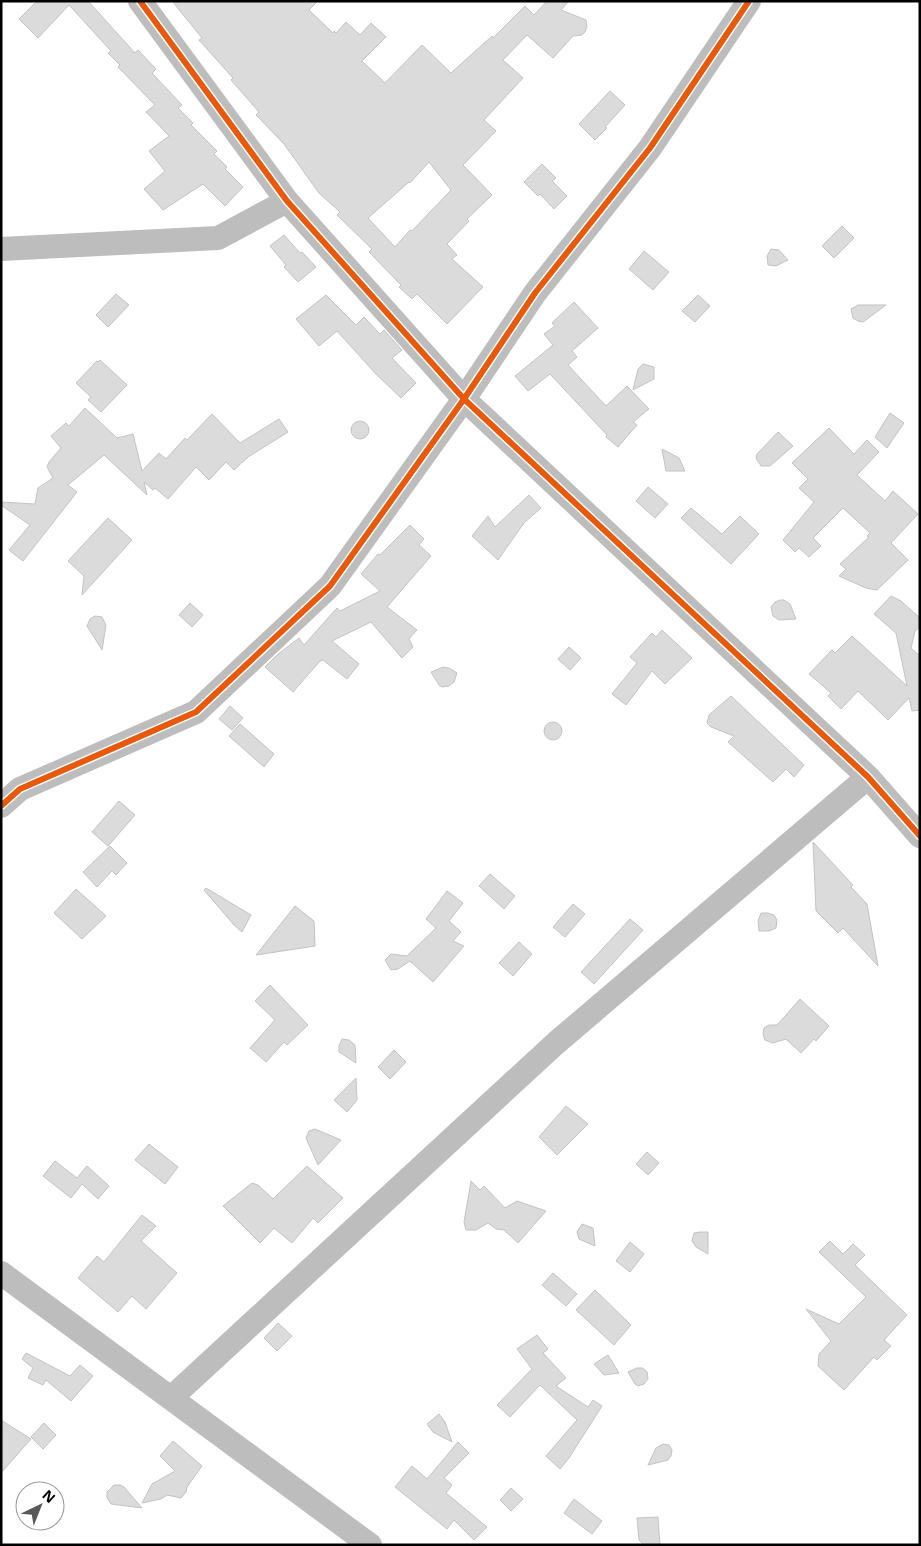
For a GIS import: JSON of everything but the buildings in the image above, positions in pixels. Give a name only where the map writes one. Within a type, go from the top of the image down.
[{"type":"street","points":[[140,1],[287,200],[464,399],[868,777],[920,836]]},
{"type":"street","points":[[1,806],[20,789],[196,712],[330,586],[464,399],[535,293],[650,148],[749,1]]},
{"type":"street","points":[[1,249],[218,238],[287,200]]},
{"type":"street","points":[[171,1398],[556,1043],[868,777]]},
{"type":"street","points":[[1,1273],[370,1545]]},
{"type":"cycle path","points":[[140,1],[287,201],[464,399],[868,777],[920,836]]},
{"type":"cycle path","points":[[1,806],[20,789],[196,712],[330,586],[464,399],[535,293],[650,148],[749,1]]}]
